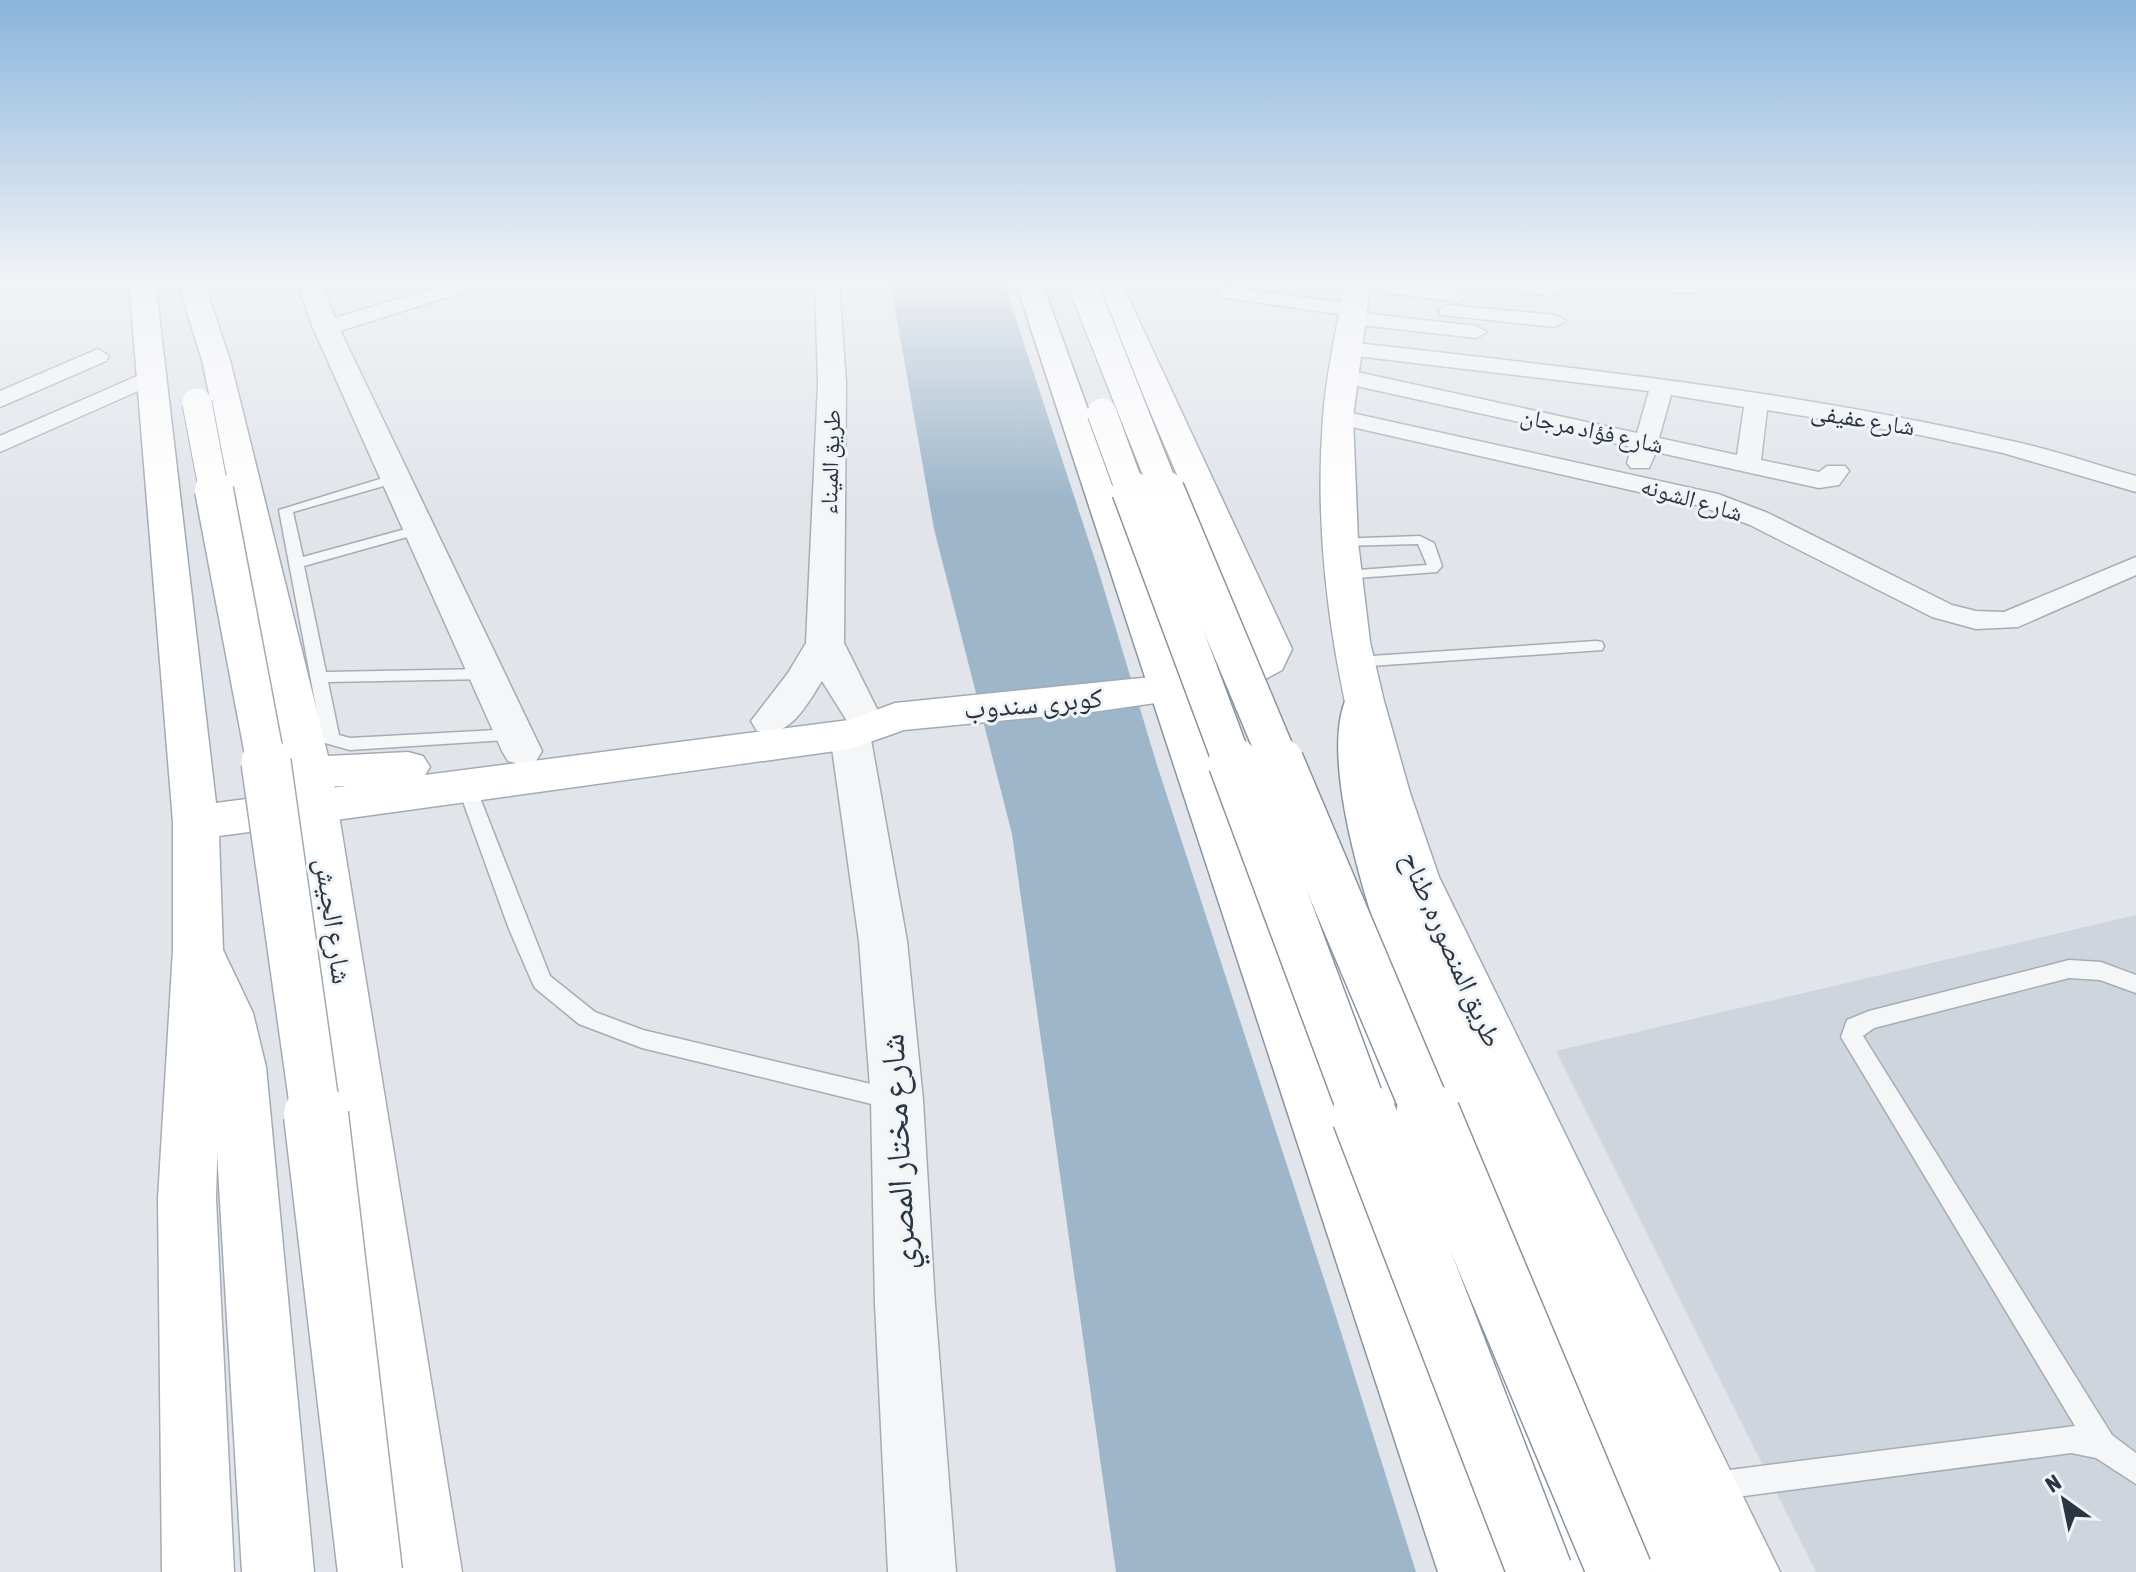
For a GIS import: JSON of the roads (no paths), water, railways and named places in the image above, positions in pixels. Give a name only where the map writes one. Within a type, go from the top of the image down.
[{"type":"main road","points":[[150,353],[196,822],[198,950],[187,1199],[198,1572]]},
{"type":"main road","points":[[191,353],[197,403],[263,742],[305,1021],[370,1572]]},
{"type":"main road","name":"شارع الجيش","points":[[214,353],[314,790],[426,1572]]},
{"type":"main road","points":[[1051,353],[1155,691],[1474,1572]]},
{"type":"main road","points":[[1080,353],[1432,1295],[1540,1572]]},
{"type":"main road","points":[[1110,353],[1620,1572]]},
{"type":"main road","points":[[1140,353],[1273,653],[1270,661],[1261,666],[1155,691]]},
{"type":"main road","name":"طريق المنصوره, طناح","points":[[1349,353],[1342,559],[1360,681],[1388,793],[1415,877],[1744,1572]]},
{"type":"main road","points":[[1360,681],[1360,763],[1384,882],[1398,923],[1688,1572]]},
{"type":"main road","points":[[1155,691],[1211,702],[1223,708],[1232,719],[1583,1572]]},
{"type":"main road","name":"كوبرى سندوب","points":[[868,720],[1155,691]]},
{"type":"main road","points":[[196,822],[314,790],[457,777],[868,720]]},
{"type":"main road","points":[[457,777],[518,743],[771,721],[868,720]]},
{"type":"main road","points":[[198,950],[227,1013],[239,1067],[278,1572]]},
{"type":"street","points":[[338,353],[518,743]]},
{"type":"street","name":"طريق الميناء","points":[[831,353],[825,643],[839,677],[868,720]]},
{"type":"street","name":"شارع الشونه","points":[[1389,353],[1634,483],[1731,508],[1942,611],[1976,620],[2008,621],[2136,565]]},
{"type":"street","name":"شارع فؤاد مرجان","points":[[1404,353],[1645,442],[1826,481],[1833,478],[1836,471]]},
{"type":"street","name":"شارع عفيفى","points":[[1463,353],[1963,436],[2133,481]]},
{"type":"street","points":[[0,400],[98,356]]},
{"type":"street","points":[[0,445],[153,376]]},
{"type":"street","points":[[1634,483],[1662,386]]},
{"type":"street","points":[[1748,465],[1756,401]]},
{"type":"street","points":[[1731,508],[1805,477]]},
{"type":"street","name":"طريق الميناء","points":[[771,721],[803,681],[825,643]]},
{"type":"street","name":"شارع مختار المصري","points":[[868,720],[897,1100],[905,1304],[922,1572]]},
{"type":"lane","points":[[396,478],[301,503],[286,510],[331,739],[339,743],[518,743]]},
{"type":"lane","points":[[297,563],[420,529]]},
{"type":"lane","points":[[1420,540],[1427,543],[1435,566],[1432,569],[1342,559],[1420,540]]},
{"type":"lane","points":[[1360,681],[1596,646]]},
{"type":"lane","points":[[319,677],[486,674]]},
{"type":"lane","points":[[457,777],[542,982],[587,1018],[642,1039],[897,1100]]},
{"type":"lane","points":[[2136,984],[2101,971],[2069,969],[1869,1020],[1855,1027],[1852,1037],[2102,1445],[2136,1470]]},
{"type":"lane","points":[[1704,1487],[2071,1439],[2102,1445]]},
{"type":"water","points":[[903,353],[1027,353],[1416,1572],[1116,1572],[1012,834],[934,529]]}]
